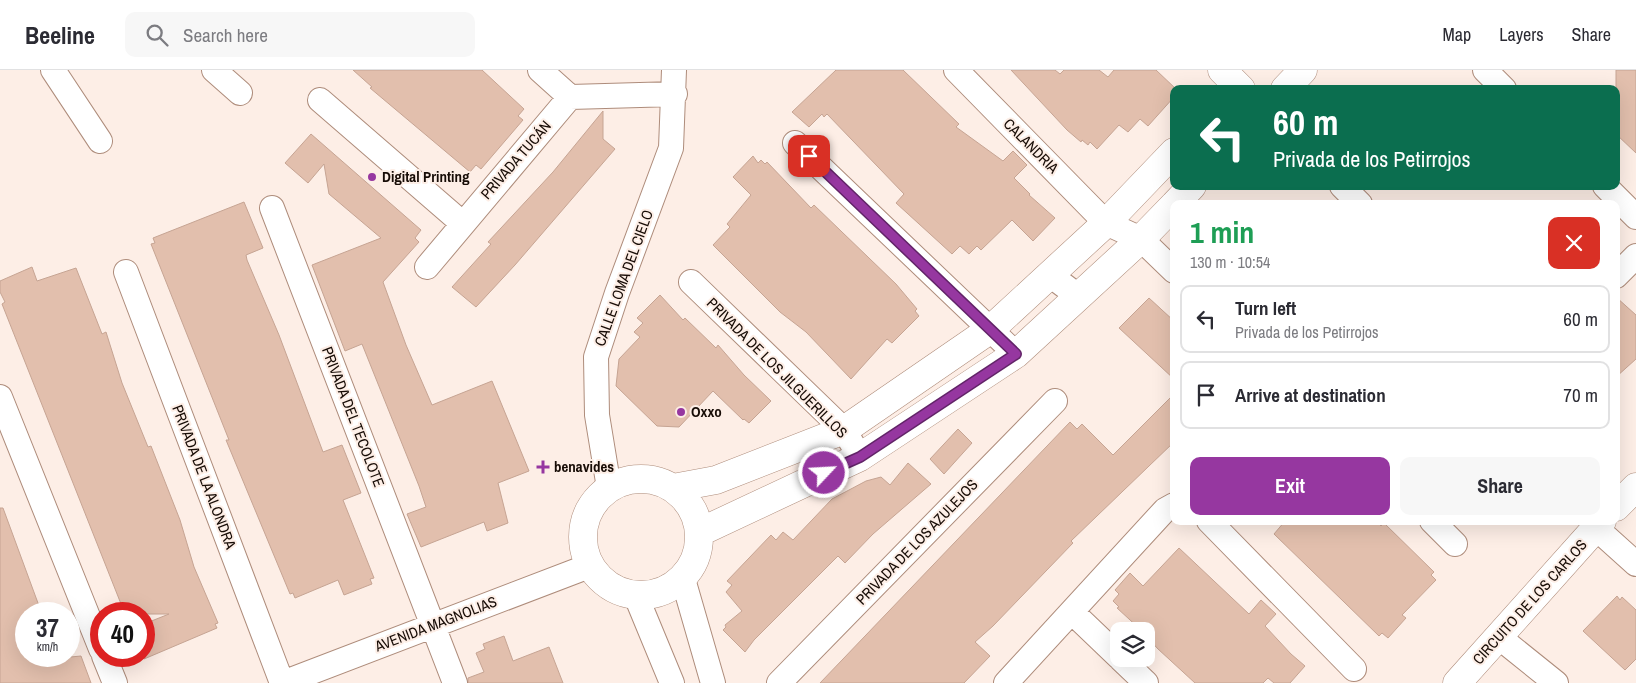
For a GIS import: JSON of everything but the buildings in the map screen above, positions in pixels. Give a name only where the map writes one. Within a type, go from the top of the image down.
[{"type":"street","points":[[53,70],[100,141]]},
{"type":"street","points":[[214,70],[240,92]]},
{"type":"street","points":[[540,70],[570,97],[675,94]]},
{"type":"street","name":"CALLE LOMA DEL CIELO","points":[[609,488],[597,416],[596,357],[617,293],[671,148],[675,94],[674,70]]},
{"type":"street","name":"CALANDRIA","points":[[956,70],[1106,223]]},
{"type":"street","points":[[1485,70],[1500,85]]},
{"type":"street","name":"PRIVADA TUCÁN","points":[[427,267],[462,223],[570,97]]},
{"type":"street","points":[[320,100],[462,223]]},
{"type":"street","points":[[795,143],[1016,354]]},
{"type":"street","points":[[673,488],[716,480],[844,430],[991,330],[1106,223],[1170,156]]},
{"type":"street","points":[[1178,200],[1188,190]]},
{"type":"street","points":[[1346,190],[1356,200]]},
{"type":"street","points":[[1609,190],[1619,200]]},
{"type":"street","points":[[1620,201],[1636,216]]},
{"type":"street","name":"PRIVADA DEL TECOLOTE","points":[[272,208],[456,683]]},
{"type":"street","points":[[700,532],[860,457],[1016,354],[1141,239],[1170,208]]},
{"type":"street","points":[[1106,223],[1141,239],[1170,267]]},
{"type":"street","points":[[1620,272],[1636,256]]},
{"type":"street","name":"PRIVADA DE LA ALONDRA","points":[[126,272],[283,683]]},
{"type":"street","points":[[1050,275],[1078,296]]},
{"type":"street","name":"PRIVADA DE LOS JILGUERILLOS","points":[[691,282],[844,430],[860,457]]},
{"type":"street","points":[[0,397],[90,622]]},
{"type":"street","name":"PRIVADA DE LOS AZULEJOS","points":[[779,683],[1055,401]]},
{"type":"street","points":[[630,480],[652,480],[673,488],[686,500],[695,515],[700,532],[698,549],[693,565],[683,578],[669,589],[653,595],[636,596],[618,592],[601,581],[589,566],[583,550],[582,532],[591,507],[609,488],[630,480]]},
{"type":"street","points":[[1620,503],[1636,487]]},
{"type":"street","points":[[1006,683],[1164,510],[1170,507]]},
{"type":"street","points":[[1213,525],[1354,669]]},
{"type":"street","points":[[1436,525],[1455,544]]},
{"type":"street","name":"CIRCUITO DE LOS CARLOS","points":[[1457,683],[1500,638],[1598,525]]},
{"type":"street","points":[[1600,525],[1636,564]]},
{"type":"street","name":"AVENIDA MAGNOLIAS","points":[[283,683],[589,566]]},
{"type":"street","points":[[683,578],[713,683]]},
{"type":"street","points":[[636,596],[672,683]]},
{"type":"street","points":[[1072,612],[1110,648]]},
{"type":"street","points":[[1500,638],[1556,683]]},
{"type":"street","points":[[108,667],[115,683]]},
{"type":"street","points":[[1129,667],[1146,683]]},
{"type":"place","name":"Digital Printing","points":[[372,177]]},
{"type":"place","name":"Oxxo","points":[[681,412]]},
{"type":"place","name":"benavides","points":[[543,467]]},
{"type":"route","points":[[809,156],[1016,354],[860,457],[824,473]]}]
